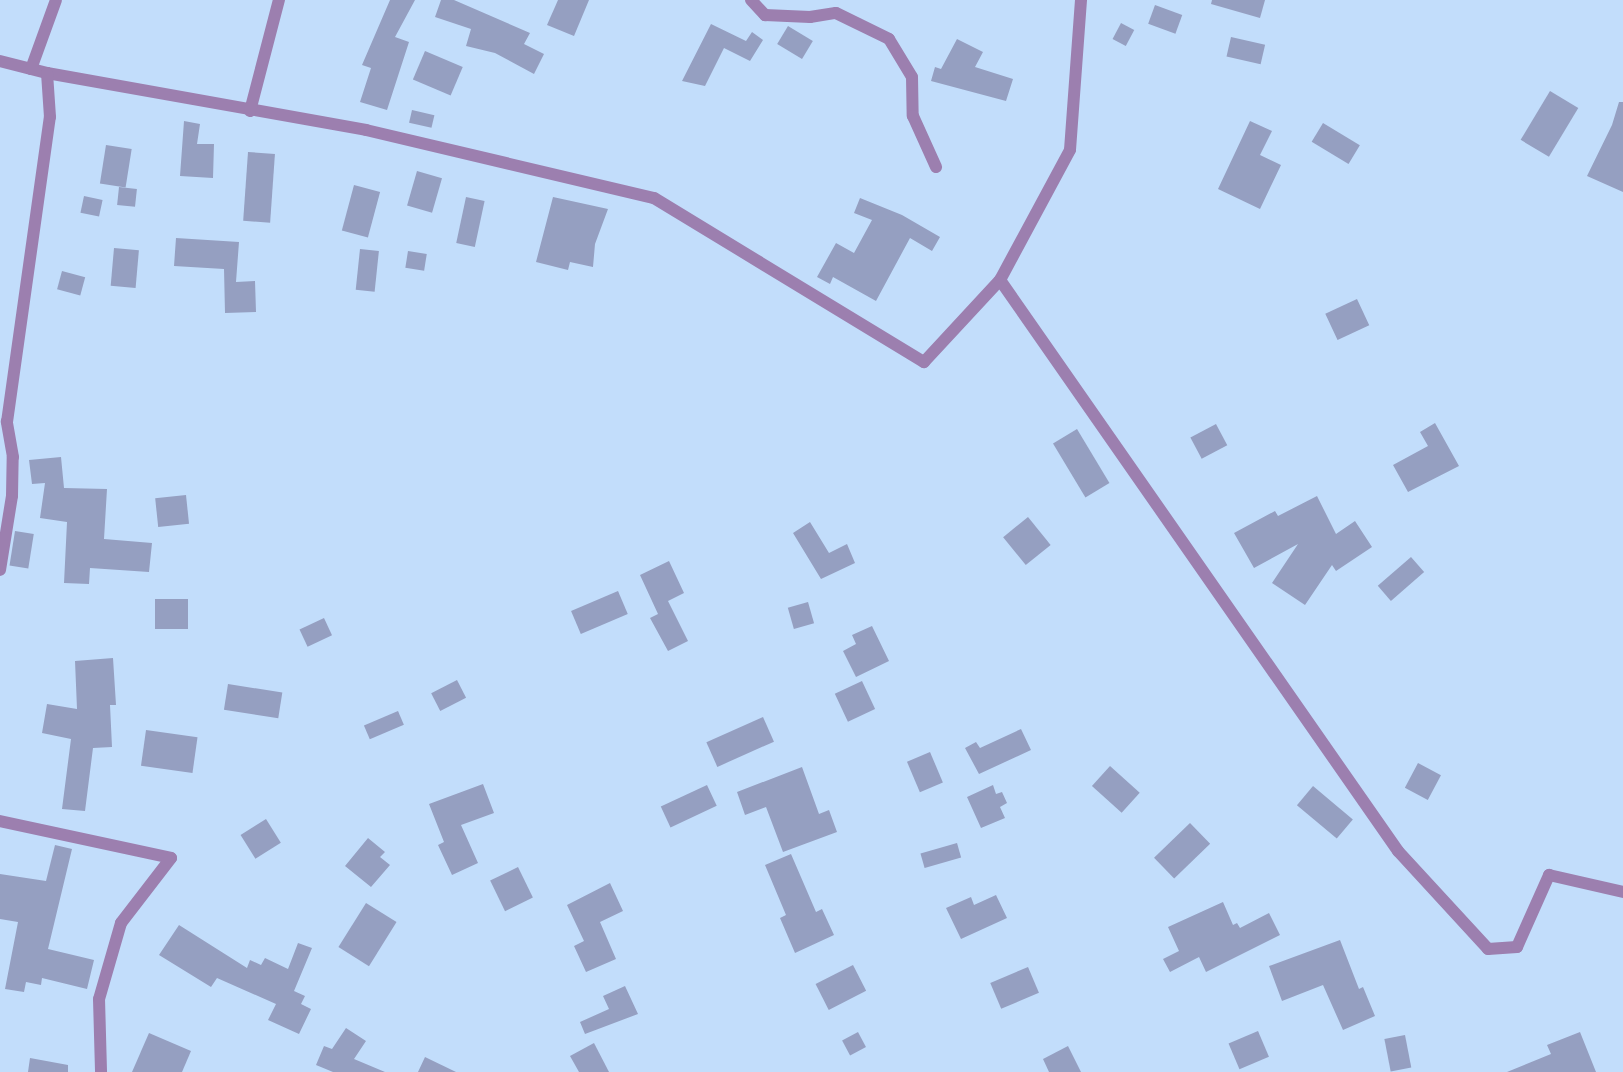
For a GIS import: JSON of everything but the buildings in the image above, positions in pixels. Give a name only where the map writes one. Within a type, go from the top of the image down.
[{"type":"street","points":[[31,69],[56,0]]},
{"type":"street","points":[[250,111],[279,0]]},
{"type":"street","points":[[751,0],[765,15],[810,17],[836,13],[889,39],[912,77],[913,116],[936,167]]},
{"type":"street","points":[[0,62],[47,74],[366,130],[654,198],[924,362],[1000,280],[1070,150],[1081,0]]},
{"type":"street","points":[[0,570],[12,496],[13,457],[4,421],[50,117],[47,74]]},
{"type":"street","points":[[1000,280],[1398,851],[1488,949],[1517,947],[1549,875],[1623,892]]},
{"type":"street","points":[[0,821],[171,858],[121,924],[99,999],[101,1072]]}]
